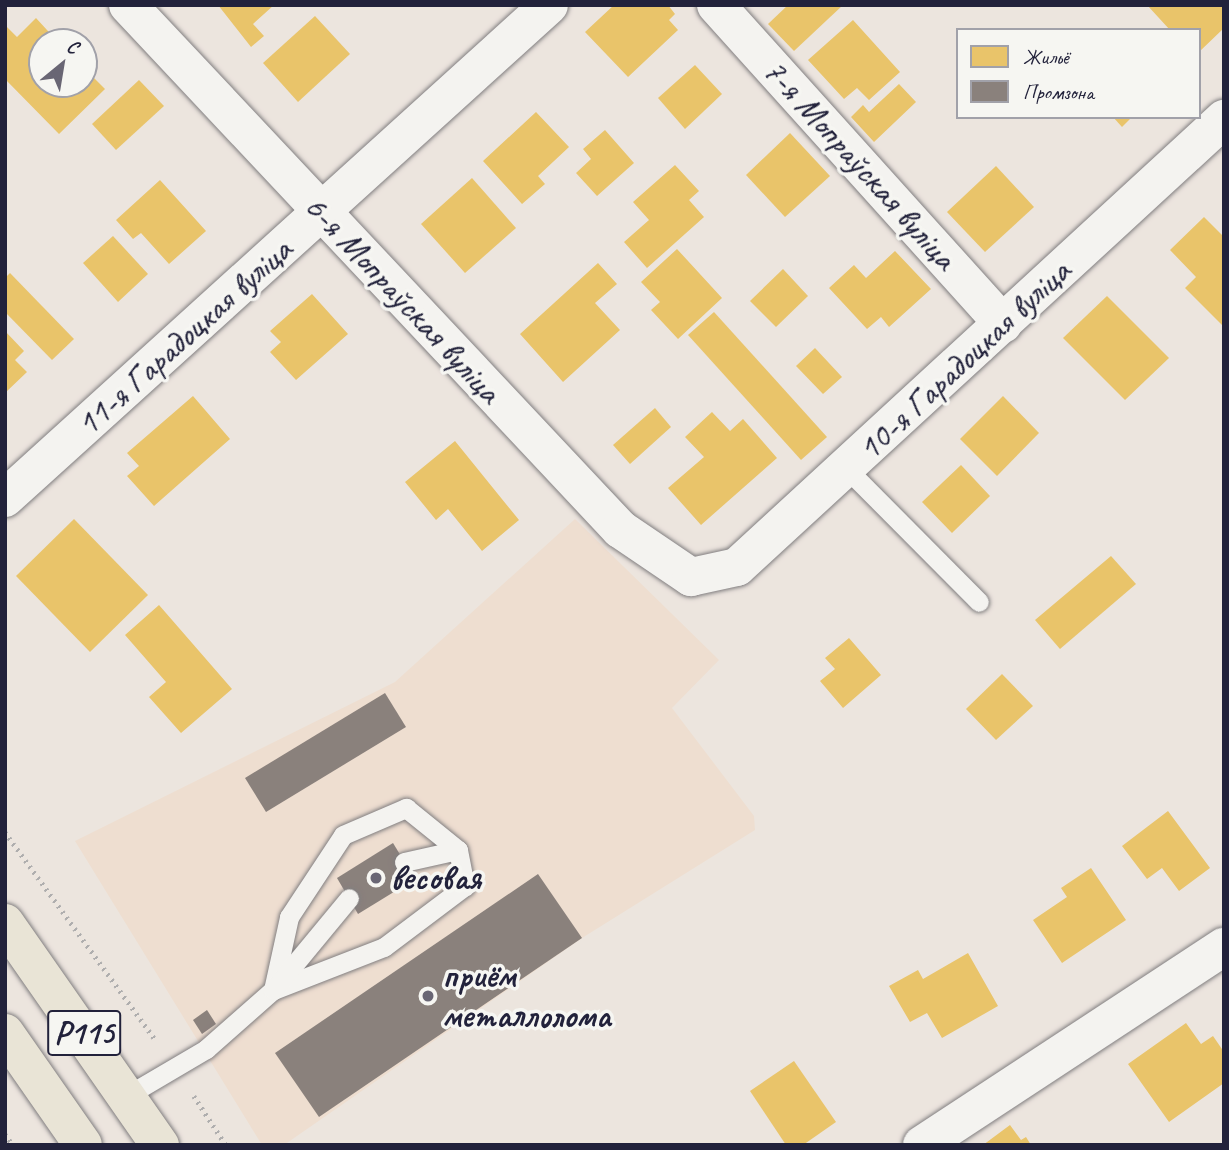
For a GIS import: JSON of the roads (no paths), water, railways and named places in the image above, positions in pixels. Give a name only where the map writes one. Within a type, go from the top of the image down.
[{"type":"main road","name":"Р115","points":[[5,923],[128,1095],[160,1145]]},
{"type":"main road","name":"Р115","points":[[5,1033],[83,1145]]},
{"type":"street","name":"6-я Мопраўская вуліца","points":[[128,5],[620,528],[691,577]]},
{"type":"street","name":"11-я Гарадоцкая вуліца","points":[[5,498],[322,214],[549,5]]},
{"type":"street","name":"7-я Мопраўская вуліца","points":[[716,5],[1003,324]]},
{"type":"street","name":"10-я Гарадоцкая вуліца","points":[[691,577],[737,567],[847,469],[1224,119]]},
{"type":"street","points":[[922,1145],[1224,947]]},
{"type":"lane","points":[[847,469],[979,602]]},
{"type":"lane","points":[[406,808],[458,850],[465,886],[455,894],[384,947],[273,990],[289,917],[343,835],[406,808]]},
{"type":"lane","points":[[404,862],[458,850]]},
{"type":"lane","points":[[128,1095],[206,1049],[273,990],[349,898]]},
{"type":"place","name":"весовая","points":[[376,878]]},
{"type":"place","name":"приём металлолома","points":[[428,996]]}]
